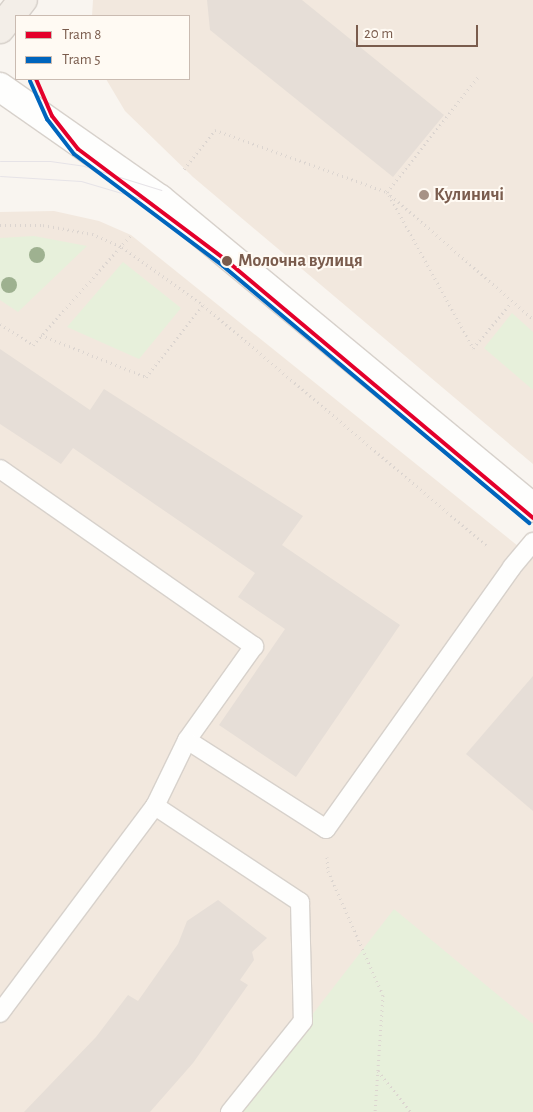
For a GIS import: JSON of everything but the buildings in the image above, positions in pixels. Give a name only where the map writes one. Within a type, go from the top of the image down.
[{"type":"main road","points":[[0,29],[23,0]]},
{"type":"main road","points":[[0,87],[160,199],[533,508]]},
{"type":"lane","points":[[0,469],[254,646],[187,740],[155,806],[0,1013]]},
{"type":"lane","points":[[187,740],[326,829],[512,568],[533,542]]},
{"type":"lane","points":[[155,806],[300,902],[303,1021],[230,1112]]},
{"type":"path","points":[[387,192],[479,76]]},
{"type":"path","points":[[184,170],[215,130],[387,192],[533,319]]},
{"type":"path","points":[[387,192],[473,348],[512,302]]},
{"type":"path","points":[[0,225],[43,225],[92,234],[122,247],[203,305],[512,568]]},
{"type":"path","points":[[0,324],[33,345],[131,235]]},
{"type":"path","points":[[41,335],[146,376],[203,305]]},
{"type":"path","points":[[326,829],[328,872],[383,995],[375,1112]]},
{"type":"path","points":[[378,1071],[411,1112]]},
{"type":"shaded area","points":[[93,0],[533,0],[533,464],[193,177],[125,111],[107,80],[190,80],[190,15],[92,15]]},
{"type":"shaded area","points":[[54,211],[99,221],[131,235],[533,558],[533,1112],[0,1112],[0,212]]},
{"type":"green space","points":[[34,236],[87,246],[18,312],[0,300],[0,238]]},
{"type":"green space","points":[[123,262],[181,308],[139,359],[67,327]]},
{"type":"green space","points":[[512,313],[533,332],[533,390],[484,348]]},
{"type":"green space","points":[[394,909],[533,1024],[533,1112],[237,1112]]},
{"type":"tram line","name":"8","points":[[36,80],[52,116],[78,149],[227,261],[533,518]]},
{"type":"tram line","name":"5","points":[[30,81],[47,119],[74,154],[223,266],[529,523]]},
{"type":"tram line","points":[[0,161],[50,161],[84,166],[161,190]]},
{"type":"tram line","points":[[0,176],[81,181],[152,202]]},
{"type":"place","name":"Кулиничі","points":[[424,195]]},
{"type":"place","name":"Молочна вулиця","points":[[227,261]]}]
